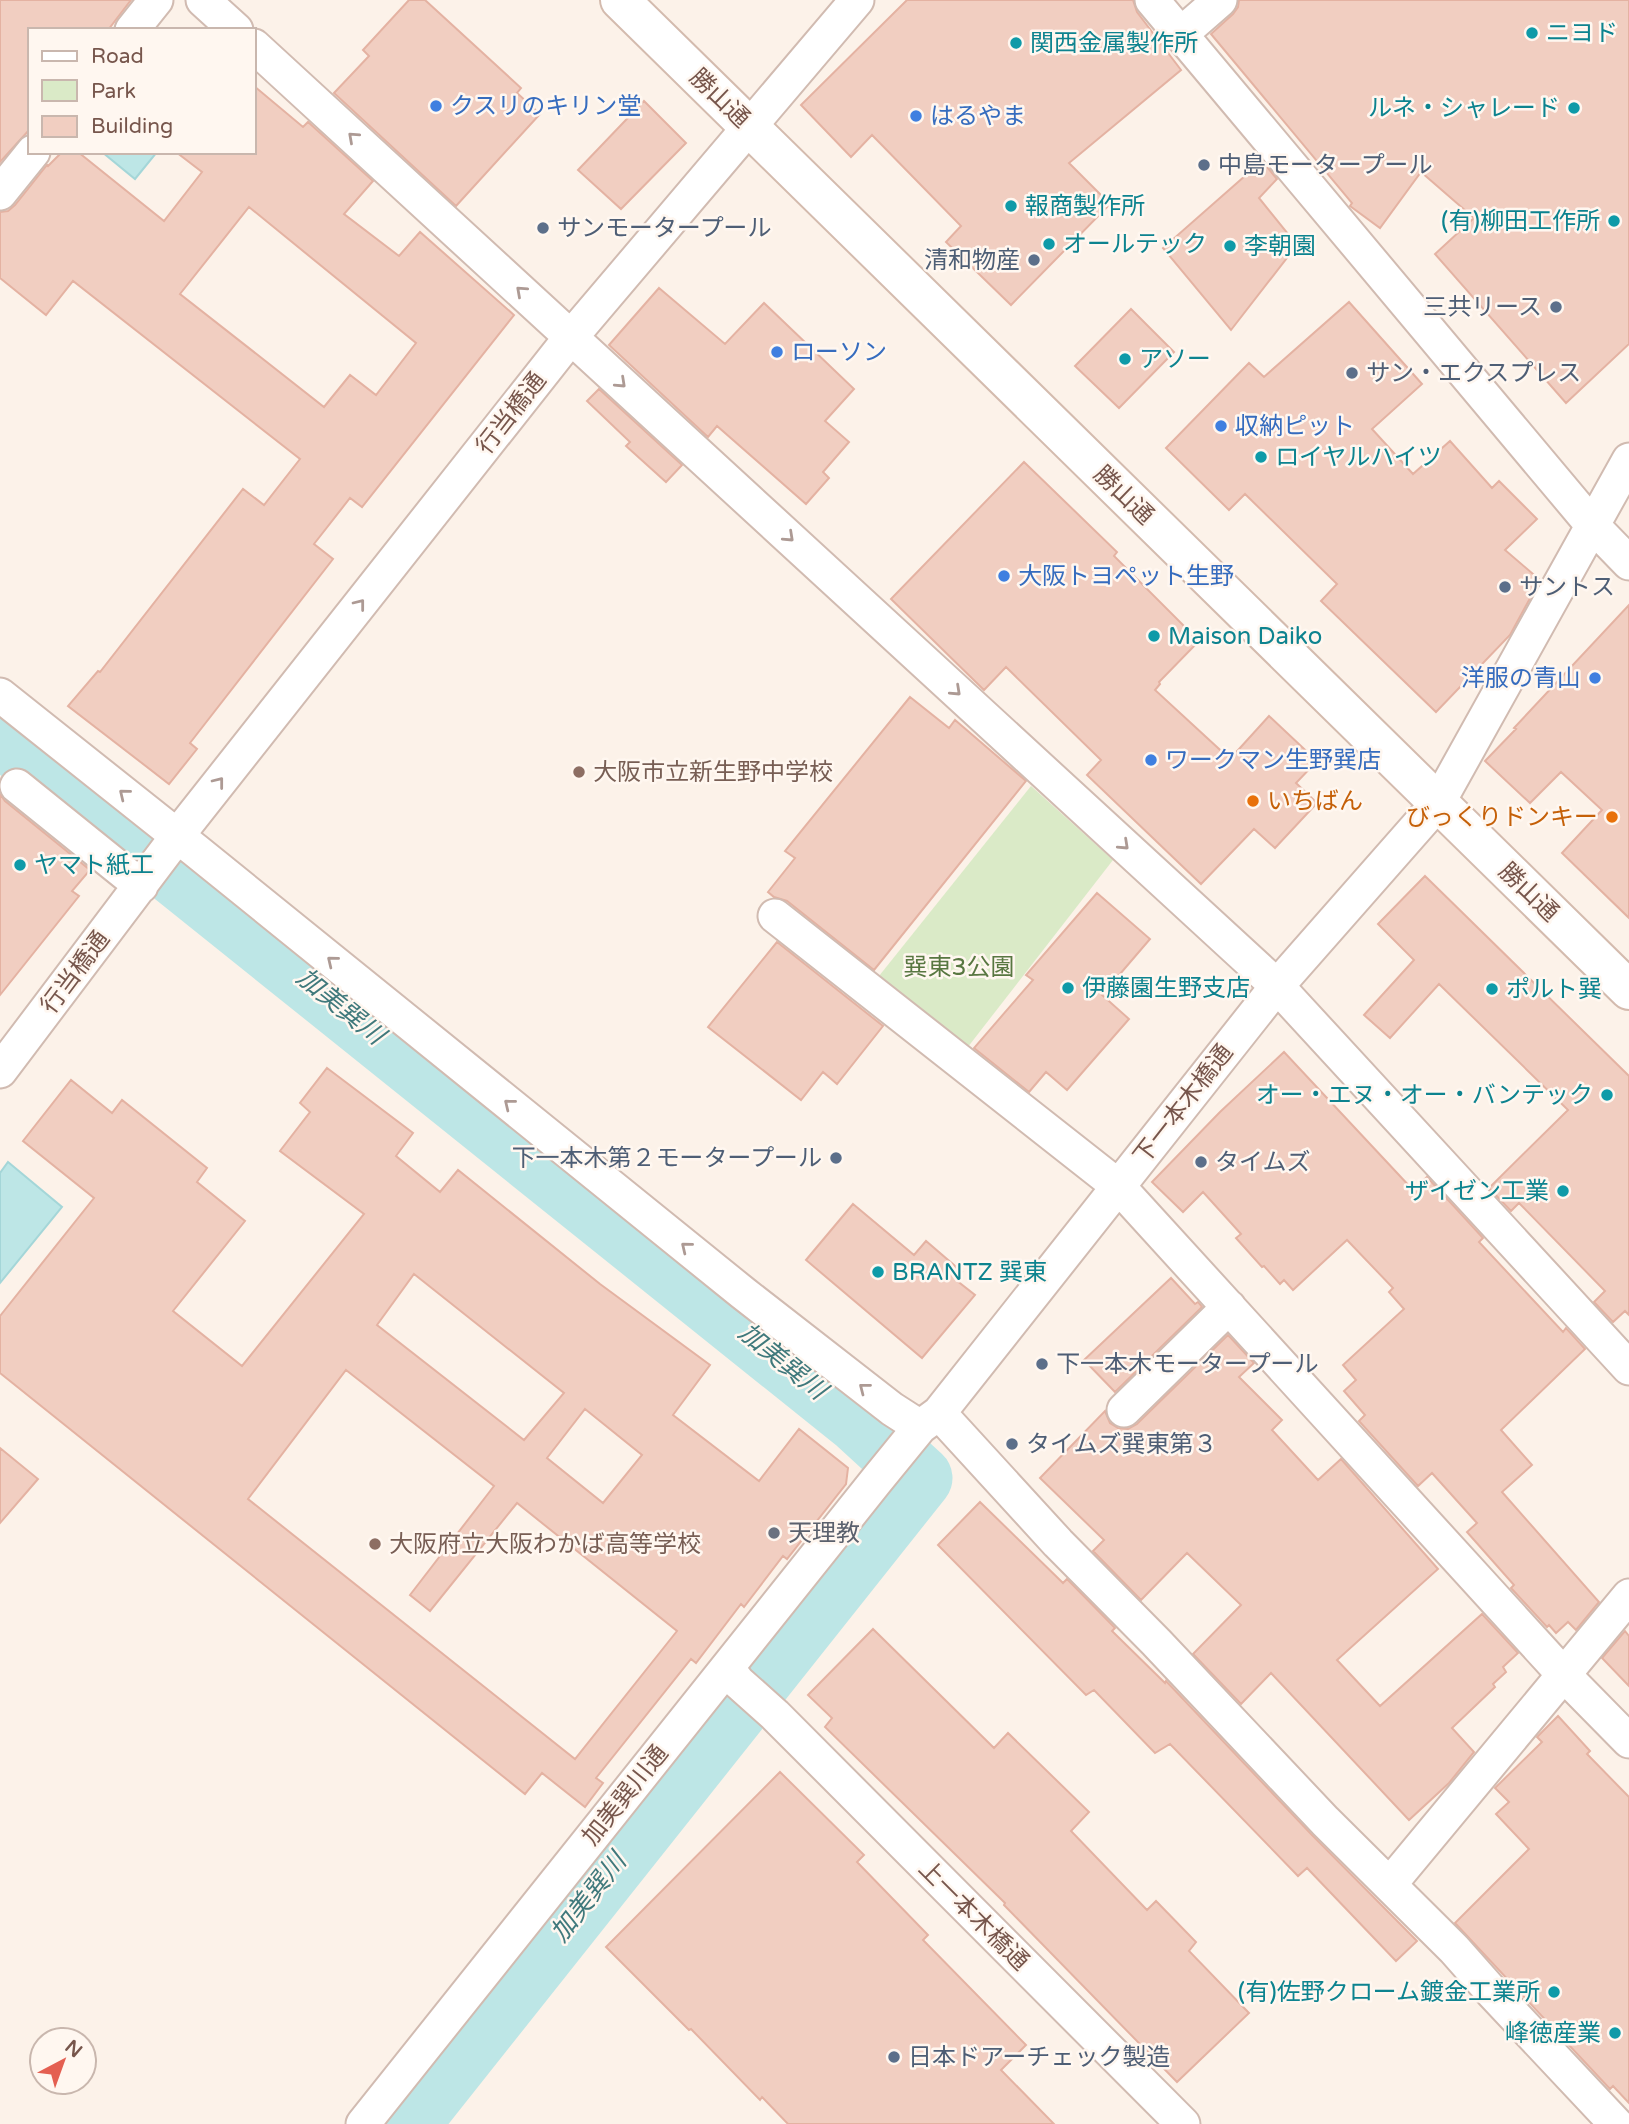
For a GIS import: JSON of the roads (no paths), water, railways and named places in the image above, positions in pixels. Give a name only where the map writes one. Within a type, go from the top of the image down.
[{"type":"main road","name":"勝山通","points":[[620,0],[1629,990]]},
{"type":"street","points":[[134,28],[156,0]]},
{"type":"street","points":[[203,0],[234,28]]},
{"type":"street","name":"行当橋通","points":[[0,1071],[174,841],[571,337],[857,0]]},
{"type":"street","points":[[1152,0],[1593,526],[1629,563]]},
{"type":"street","points":[[1181,34],[1220,0]]},
{"type":"street","points":[[256,48],[1277,986],[1629,1368]]},
{"type":"street","points":[[0,193],[31,154]]},
{"type":"street","name":"下一本木橋通","points":[[887,1467],[1118,1186],[1277,986],[1438,803],[1629,460]]},
{"type":"street","points":[[0,695],[174,841],[743,1293],[892,1409],[923,1426],[1058,1543],[1156,1642],[1325,1821],[1454,1949],[1616,2124]]},
{"type":"street","points":[[17,786],[146,880]]},
{"type":"street","points":[[775,916],[1118,1186],[1564,1675],[1629,1741]]},
{"type":"street","points":[[1124,1410],[1229,1307]]},
{"type":"street","name":"加美巽川通","points":[[363,2124],[732,1675],[887,1467]]},
{"type":"street","points":[[1390,1884],[1629,1596]]},
{"type":"street","name":"上一本木橋通","points":[[732,1675],[1183,2124]]},
{"type":"water","points":[[104,154],[155,154],[135,179]]},
{"type":"water","points":[[8,1162],[62,1207],[0,1283],[0,1173]]},
{"type":"waterway","name":"加美巽川","points":[[0,733],[859,1422],[920,1478],[407,2124]]},
{"type":"place","name":"ニヨド","points":[[1532,33]]},
{"type":"place","name":"関西金属製作所","points":[[1016,43]]},
{"type":"place","name":"クスリのキリン堂","points":[[436,106]]},
{"type":"place","name":"ルネ・シャレード","points":[[1574,108]]},
{"type":"place","name":"はるやま","points":[[916,116]]},
{"type":"place","name":"中島モータープール","points":[[1204,165]]},
{"type":"place","name":"報商製作所","points":[[1011,206]]},
{"type":"place","name":"(有)柳田工作所","points":[[1614,221]]},
{"type":"place","name":"サンモータープール","points":[[543,228]]},
{"type":"place","name":"オールテック","points":[[1049,244]]},
{"type":"place","name":"李朝園","points":[[1230,246]]},
{"type":"place","name":"清和物産","points":[[1034,260]]},
{"type":"place","name":"三共リース","points":[[1556,307]]},
{"type":"place","name":"ローソン","points":[[777,352]]},
{"type":"place","name":"アソー","points":[[1125,359]]},
{"type":"place","name":"サン・エクスプレス","points":[[1352,373]]},
{"type":"place","name":"収納ピット","points":[[1221,426]]},
{"type":"place","name":"ロイヤルハイツ","points":[[1261,457]]},
{"type":"place","name":"大阪トヨペット生野","points":[[1004,576]]},
{"type":"place","name":"サントス","points":[[1505,587]]},
{"type":"place","name":"Maison Daiko","points":[[1154,636]]},
{"type":"place","name":"洋服の青山","points":[[1595,678]]},
{"type":"place","name":"ワークマン生野巽店","points":[[1151,760]]},
{"type":"place","name":"大阪市立新生野中学校","points":[[579,772]]},
{"type":"place","name":"いちばん","points":[[1253,801]]},
{"type":"place","name":"びっくりドンキー","points":[[1612,817]]},
{"type":"place","name":"ヤマト紙工","points":[[20,865]]},
{"type":"place","name":"伊藤園生野支店","points":[[1068,988]]},
{"type":"place","name":"ポルト巽","points":[[1492,989]]},
{"type":"place","name":"オー・エヌ・オー・バンテック","points":[[1607,1095]]},
{"type":"place","name":"下一本木第２モータープール","points":[[836,1158]]},
{"type":"place","name":"タイムズ","points":[[1201,1162]]},
{"type":"place","name":"ザイゼン工業","points":[[1563,1191]]},
{"type":"place","name":"BRANTZ 巽東","points":[[878,1272]]},
{"type":"place","name":"下一本木モータープール","points":[[1042,1364]]},
{"type":"place","name":"タイムズ巽東第３","points":[[1012,1444]]},
{"type":"place","name":"天理教","points":[[774,1533]]},
{"type":"place","name":"大阪府立大阪わかば高等学校","points":[[375,1544]]},
{"type":"place","name":"(有)佐野クローム鍍金工業所","points":[[1554,1992]]},
{"type":"place","name":"峰徳産業","points":[[1615,2033]]},
{"type":"place","name":"日本ドアーチェック製造","points":[[894,2057]]},
{"type":"park label","name":"巽東3公園","points":[[959,967]]}]
